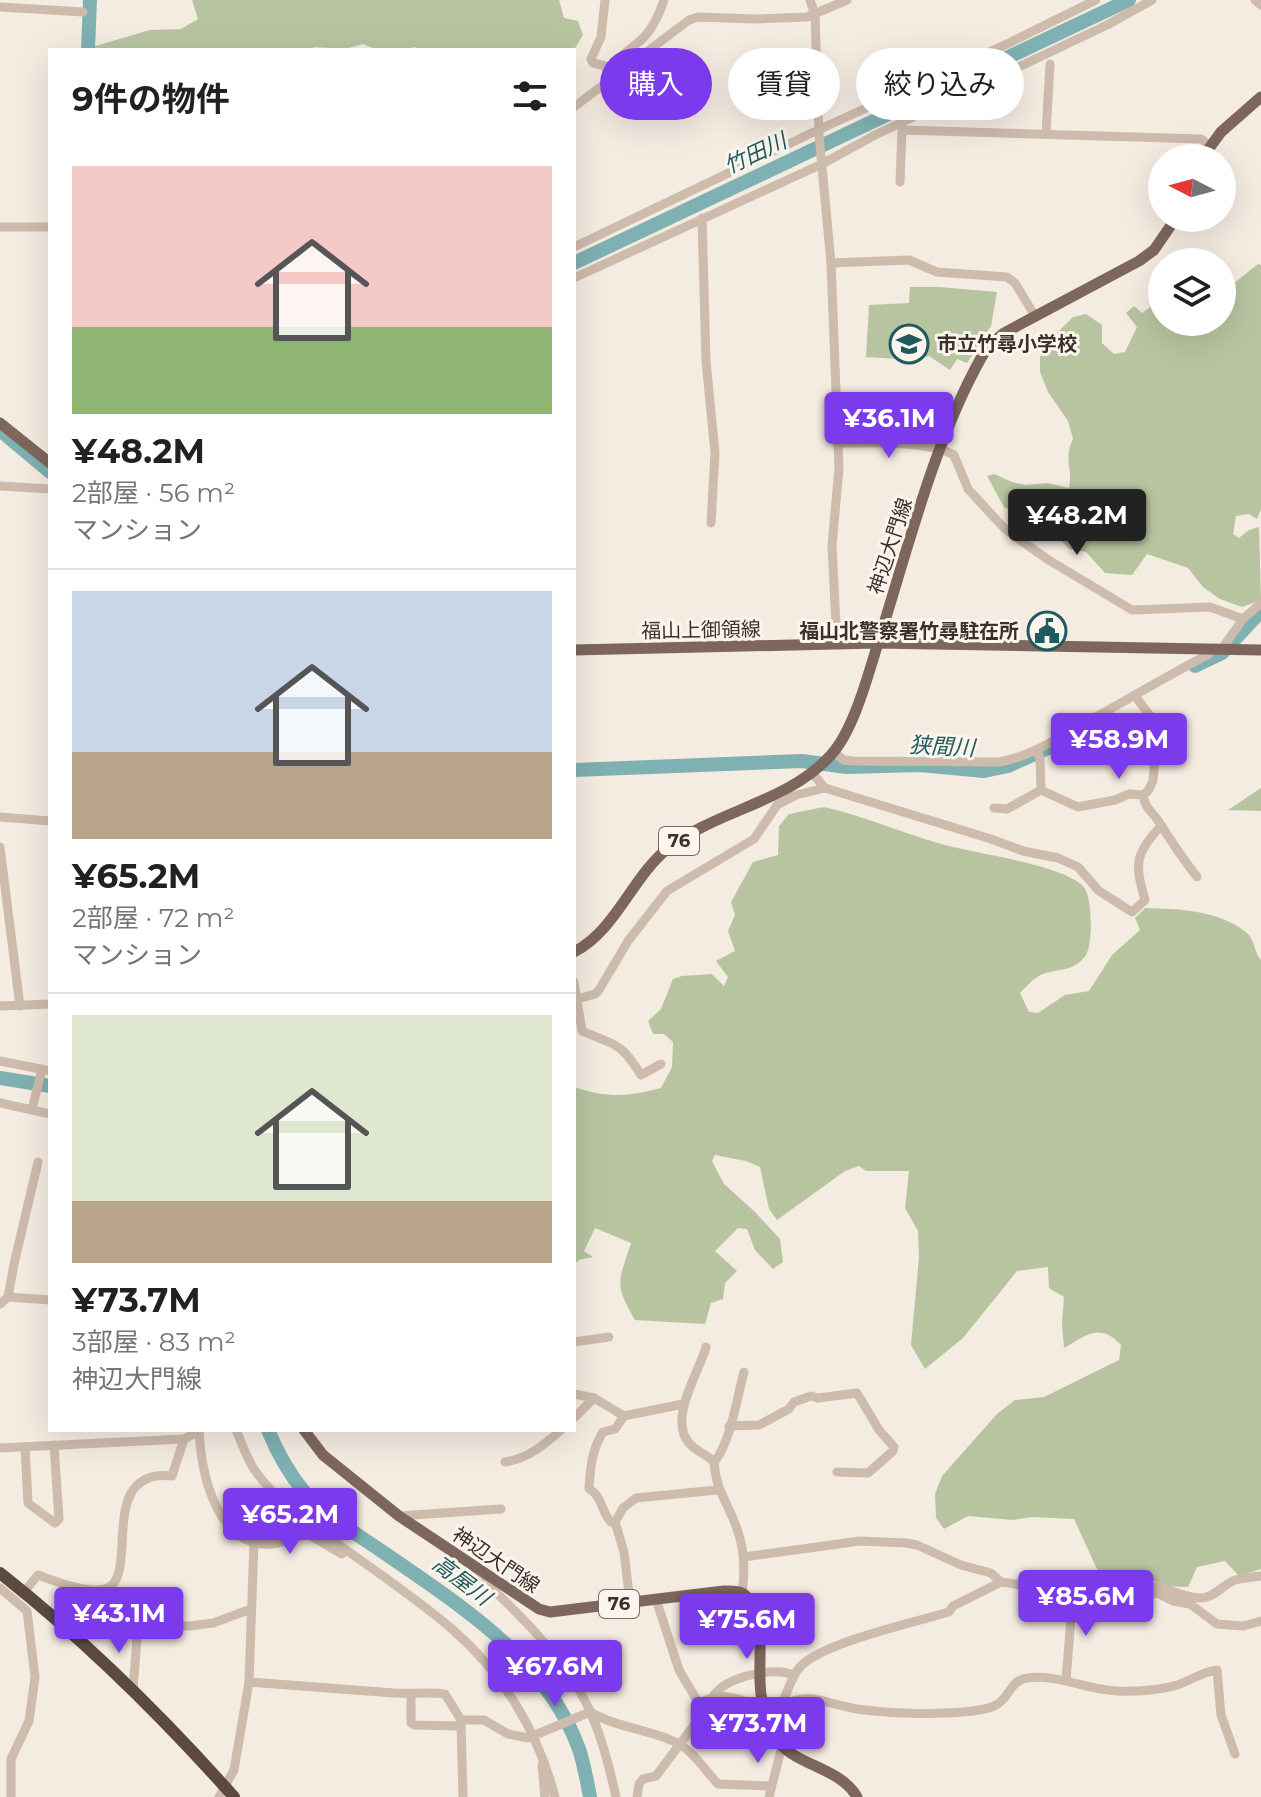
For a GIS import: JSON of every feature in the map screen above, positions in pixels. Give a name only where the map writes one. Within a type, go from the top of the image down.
[{"type":"highway","points":[[0,1574],[133,1689],[222,1792],[234,1797]]},
{"type":"main road","points":[[1210,144],[1261,97]]},
{"type":"main road","name":"神辺大門線","points":[[576,951],[595,937],[638,880],[669,848],[687,835],[814,771],[831,755],[843,738],[860,696],[941,450],[973,373],[989,346],[1004,333],[1139,261],[1154,250],[1166,232]]},
{"type":"main road","points":[[0,423],[48,461]]},
{"type":"main road","name":"福山上御領線","points":[[576,650],[877,643],[1261,650]]},
{"type":"main road","name":"神辺大門線","points":[[306,1432],[323,1455],[399,1516],[528,1604],[550,1612],[724,1591],[742,1593]]},
{"type":"main road","points":[[742,1593],[750,1600],[758,1624],[761,1697],[782,1746],[834,1775],[857,1797]]},
{"type":"street","points":[[600,65],[591,59],[601,37],[605,0]]},
{"type":"street","points":[[631,48],[645,36],[664,0]]},
{"type":"street","points":[[810,0],[815,15],[818,132],[831,263],[839,468],[832,546],[837,645]]},
{"type":"street","points":[[652,48],[689,20],[698,17],[755,19],[815,15],[847,0]]},
{"type":"street","points":[[576,246],[1096,0]]},
{"type":"street","points":[[576,277],[1107,25],[1152,0]]},
{"type":"street","points":[[1255,0],[1261,5]]},
{"type":"street","points":[[0,7],[83,12]]},
{"type":"street","points":[[1046,133],[1050,64]]},
{"type":"street","points":[[576,106],[600,88]]},
{"type":"street","points":[[875,135],[902,130],[1046,133],[1201,139],[1208,144]]},
{"type":"street","points":[[900,182],[902,130]]},
{"type":"street","points":[[702,218],[706,361],[715,453],[711,523]]},
{"type":"street","points":[[0,227],[48,227]]},
{"type":"street","points":[[831,263],[909,260],[937,272],[1007,277],[1015,283],[1035,316]]},
{"type":"street","points":[[837,443],[894,444],[941,450],[954,455],[968,489],[1005,529],[1047,559],[1132,610],[1210,607],[1243,619]]},
{"type":"street","points":[[0,486],[48,489]]},
{"type":"street","points":[[831,755],[853,761],[999,762],[1038,754],[1138,699],[1209,654],[1221,650],[1243,619],[1261,603]]},
{"type":"street","points":[[1041,790],[1078,807],[1129,794],[1143,795],[1148,791],[1153,781],[1157,735],[1154,721],[1138,699]]},
{"type":"street","points":[[1038,754],[1041,790]]},
{"type":"street","points":[[814,771],[825,788]]},
{"type":"street","points":[[661,1064],[641,1075],[629,1054],[618,1044],[582,1031],[576,1000],[599,990],[628,941],[667,891],[754,839],[777,805],[796,795],[825,788],[1007,846],[1058,858],[1078,867],[1099,891],[1132,912],[1145,900],[1137,873],[1140,851],[1161,826]]},
{"type":"street","points":[[994,808],[1007,809],[1041,790]]},
{"type":"street","points":[[1143,795],[1144,806],[1197,877]]},
{"type":"street","points":[[0,817],[48,821]]},
{"type":"street","points":[[0,847],[20,1006]]},
{"type":"street","points":[[0,1006],[48,1004]]},
{"type":"street","points":[[0,1061],[44,1071],[33,1106]]},
{"type":"street","points":[[0,1103],[33,1106],[48,1113]]},
{"type":"street","points":[[38,1162],[4,1300],[48,1300]]},
{"type":"street","points":[[576,1342],[609,1337]]},
{"type":"street","points":[[706,1347],[683,1404],[683,1426],[688,1442],[714,1462]]},
{"type":"street","points":[[742,1593],[744,1557],[738,1529],[717,1490],[714,1462],[729,1426],[744,1372]]},
{"type":"street","points":[[729,1426],[759,1425],[789,1409],[794,1402],[811,1396],[818,1398],[857,1393],[879,1430],[894,1447],[893,1451],[868,1473],[837,1472]]},
{"type":"street","points":[[576,1394],[594,1398],[624,1416],[683,1404]]},
{"type":"street","points":[[576,1416],[594,1398]]},
{"type":"street","points":[[615,1522],[606,1517],[595,1491],[589,1489],[590,1467],[603,1432],[615,1429],[624,1416]]},
{"type":"street","points":[[0,1448],[184,1439],[196,1432]]},
{"type":"street","points":[[199,1432],[206,1483],[215,1505],[237,1533],[254,1542],[270,1544],[308,1534],[342,1554],[349,1554]]},
{"type":"street","points":[[237,1432],[255,1471],[283,1504],[451,1628],[473,1649],[511,1697],[533,1736],[555,1797]]},
{"type":"street","points":[[505,1462],[517,1460],[544,1445],[559,1432]]},
{"type":"street","points":[[24,1592],[38,1575],[62,1584],[103,1590],[116,1581],[122,1553],[123,1520],[132,1494],[142,1479],[153,1475],[172,1476],[184,1439]]},
{"type":"street","points":[[25,1447],[28,1503],[55,1523],[59,1519],[54,1445]]},
{"type":"street","points":[[630,1602],[624,1552],[615,1522],[623,1508],[636,1498],[717,1490]]},
{"type":"street","points":[[399,1516],[501,1509]]},
{"type":"street","points":[[744,1557],[860,1541],[906,1543],[961,1565],[991,1573],[1001,1582],[1073,1593],[1157,1593],[1173,1601],[1190,1604],[1217,1624],[1243,1626],[1261,1621]]},
{"type":"street","points":[[222,1792],[234,1770],[249,1682],[254,1542]]},
{"type":"street","points":[[474,1569],[569,1674],[590,1712],[616,1797]]},
{"type":"street","points":[[1137,1593],[1140,1588],[1152,1585],[1161,1586],[1172,1593],[1203,1598],[1233,1581],[1261,1576]]},
{"type":"street","points":[[769,1721],[791,1688],[794,1675],[813,1655],[898,1625],[949,1612],[953,1606],[1001,1582]]},
{"type":"street","points":[[0,1588],[27,1611],[35,1677],[29,1721],[11,1759],[11,1797]]},
{"type":"street","points":[[103,1590],[104,1596],[122,1619],[138,1625],[150,1623],[173,1627],[213,1623],[251,1609]]},
{"type":"street","points":[[1066,1680],[1073,1593]]},
{"type":"street","points":[[637,1797],[639,1784],[643,1779],[656,1776],[698,1720],[700,1703],[679,1670],[656,1599]]},
{"type":"street","points":[[133,1689],[138,1625]]},
{"type":"street","points":[[779,1708],[799,1699],[825,1699],[855,1708],[929,1714],[990,1708],[1006,1698],[1013,1684],[1019,1680],[1066,1680],[1100,1690],[1121,1691],[1177,1685],[1203,1672],[1217,1670],[1221,1715],[1235,1754]]},
{"type":"street","points":[[700,1703],[726,1685],[775,1671],[794,1675]]},
{"type":"street","points":[[490,1679],[511,1697]]},
{"type":"street","points":[[249,1682],[333,1690],[445,1694],[461,1723],[463,1797]]},
{"type":"street","points":[[411,1694],[411,1723],[414,1725],[484,1720],[508,1734],[528,1738],[590,1712]]},
{"type":"street","points":[[714,1695],[739,1697],[765,1708]]},
{"type":"street","points":[[590,1712],[606,1721],[679,1744],[700,1762],[718,1784],[770,1786]]},
{"type":"street","points":[[769,1797],[782,1746]]},
{"type":"street","points":[[542,1754],[545,1797]]},
{"type":"green space","points":[[192,0],[559,0],[564,18],[578,21],[583,35],[575,48],[373,48],[363,44],[349,48],[92,48],[150,30],[181,29],[198,19]]},
{"type":"green space","points":[[1258,264],[1261,265],[1261,509],[1257,519],[1249,514],[1236,516],[1233,534],[1239,538],[1259,527],[1261,600],[1242,607],[1220,599],[1203,587],[1188,568],[1147,554],[1132,575],[1105,573],[1086,552],[1070,549],[1046,527],[1004,507],[987,476],[994,474],[1025,485],[1048,483],[1069,488],[1068,459],[1073,439],[1068,421],[1048,392],[1040,372],[1040,357],[1051,333],[1056,334],[1073,317],[1086,314],[1102,325],[1102,343],[1114,354],[1125,352],[1137,327],[1126,313],[1134,306],[1142,313],[1148,309],[1148,336],[1236,336],[1236,282]]},
{"type":"green space","points":[[910,287],[997,292],[991,326],[967,363],[957,359],[950,370],[929,356],[914,360],[866,357],[869,305],[909,303]]},
{"type":"green space","points":[[1261,788],[1261,811],[1228,810]]},
{"type":"green space","points":[[824,807],[941,844],[1035,865],[1070,877],[1082,885],[1086,890],[1091,919],[1086,955],[1072,967],[1036,977],[1020,993],[1029,1012],[1038,1013],[1065,995],[1089,991],[1112,955],[1140,930],[1135,918],[1145,908],[1211,915],[1236,925],[1252,939],[1261,960],[1261,1569],[1239,1576],[1225,1561],[1197,1567],[1188,1587],[1165,1586],[1148,1579],[1127,1585],[1097,1569],[1074,1519],[1032,1517],[1013,1520],[968,1516],[944,1529],[936,1518],[935,1494],[942,1476],[997,1414],[1015,1400],[1044,1397],[1119,1360],[1121,1345],[1100,1332],[1086,1335],[1064,1348],[1064,1297],[1049,1288],[1048,1267],[1017,1271],[963,1338],[925,1369],[911,1345],[919,1257],[918,1231],[905,1208],[909,1171],[866,1171],[859,1166],[845,1171],[777,1220],[769,1209],[760,1167],[715,1155],[712,1161],[724,1184],[780,1239],[783,1262],[773,1269],[755,1250],[747,1229],[738,1228],[715,1251],[737,1271],[725,1283],[723,1299],[711,1303],[705,1324],[635,1320],[623,1297],[620,1282],[631,1243],[595,1228],[584,1251],[593,1257],[576,1263],[576,1088],[617,1095],[661,1088],[672,1067],[673,1042],[664,1034],[653,1034],[648,1021],[661,1009],[673,979],[712,974],[724,986],[728,977],[716,961],[735,951],[728,931],[735,915],[731,902],[753,862],[778,855],[779,826],[789,814]]},
{"type":"waterway","points":[[88,48],[90,0]]},
{"type":"waterway","name":"竹田川","points":[[576,262],[1129,0]]},
{"type":"waterway","points":[[0,430],[48,470]]},
{"type":"waterway","name":"狭間川","points":[[1195,666],[1222,653],[1261,611]]},
{"type":"waterway","name":"狭間川","points":[[576,770],[802,761],[847,767],[920,765],[984,771],[1008,766],[1048,748]]},
{"type":"waterway","name":"高屋川","points":[[0,1078],[48,1086]]},
{"type":"waterway","name":"高屋川","points":[[269,1432],[289,1471],[312,1501],[441,1592],[523,1661],[564,1717],[579,1749],[590,1797]]},
{"type":"place","name":"市立竹尋小学校","points":[[909,344]]},
{"type":"place","name":"福山北警察署竹尋駐在所","points":[[1047,631]]}]
